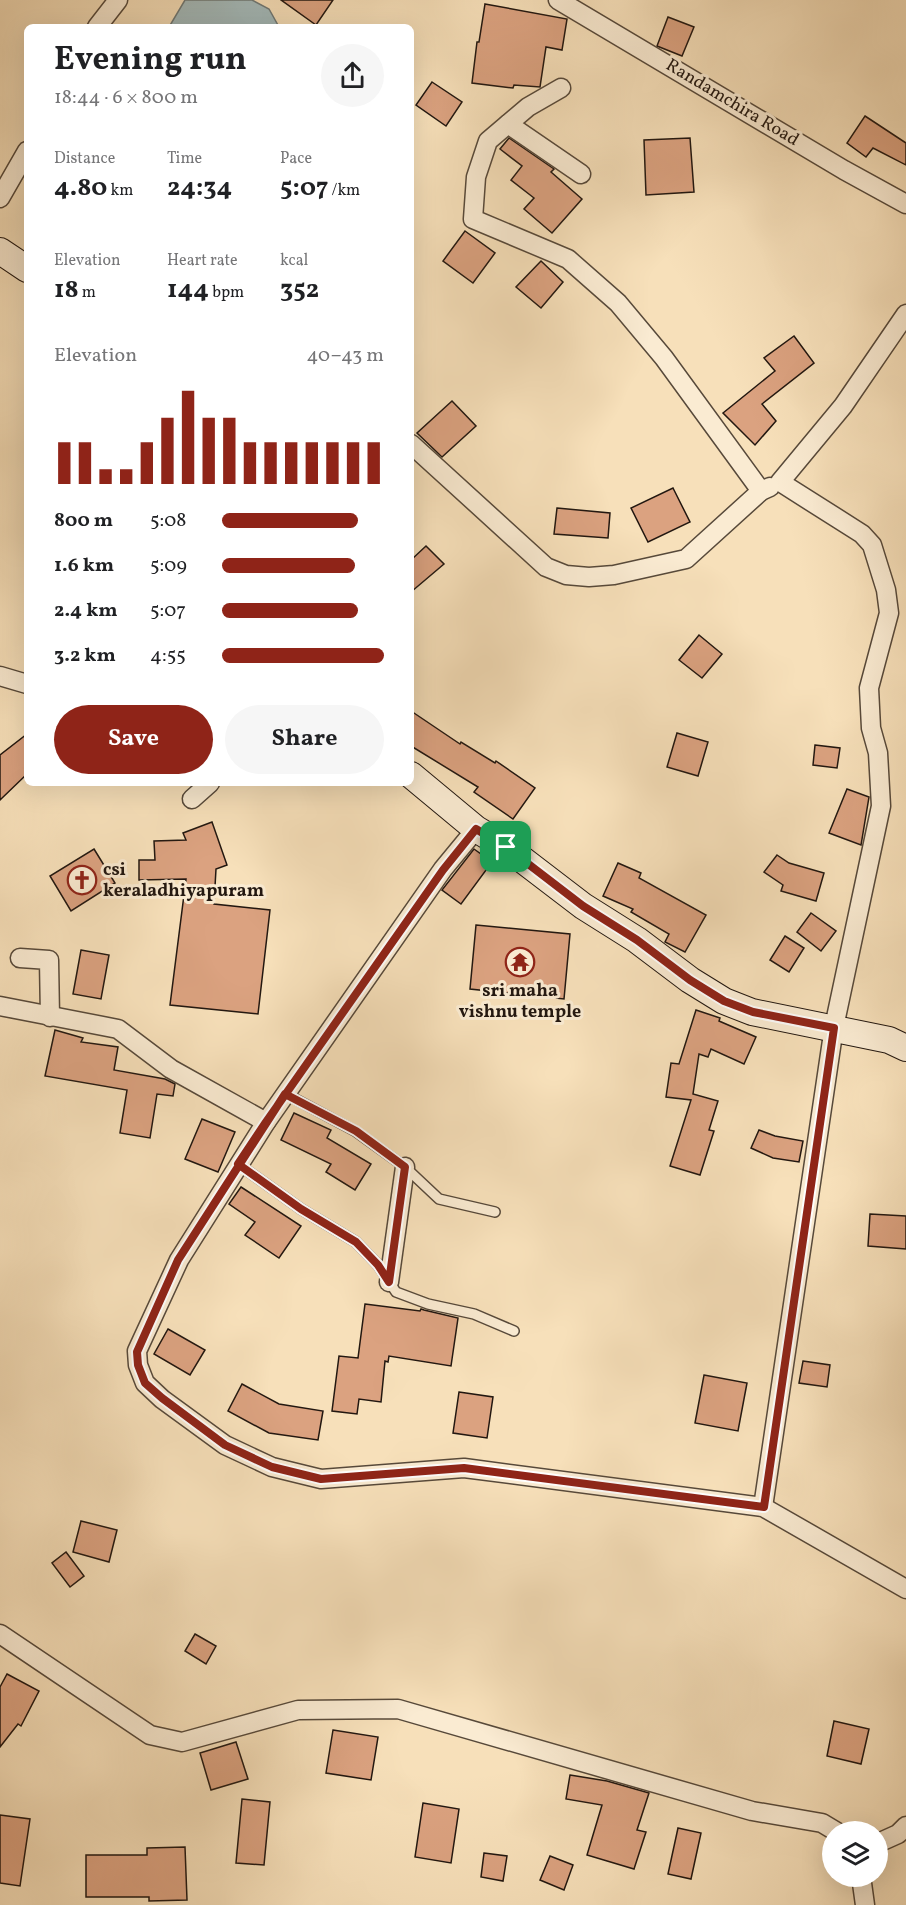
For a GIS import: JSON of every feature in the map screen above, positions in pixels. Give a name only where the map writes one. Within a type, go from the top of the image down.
[{"type":"street","points":[[99,24],[118,0]]},
{"type":"street","name":"Randamchira Road","points":[[558,0],[906,204]]},
{"type":"street","points":[[561,88],[528,107],[488,141],[476,177],[473,219],[568,259],[618,303],[664,358],[761,491]]},
{"type":"street","points":[[508,124],[581,174]]},
{"type":"street","points":[[0,198],[24,156]]},
{"type":"street","points":[[0,251],[24,267]]},
{"type":"street","points":[[414,447],[546,567],[566,575],[589,577],[686,559],[761,491],[780,482],[837,414],[906,314]]},
{"type":"street","points":[[764,1507],[834,1028],[881,806],[878,753],[871,728],[869,688],[889,613],[886,590],[872,545],[861,534],[780,482]]},
{"type":"street","points":[[0,676],[24,683]]},
{"type":"street","points":[[414,777],[476,829],[506,847],[583,906],[637,940],[690,980],[724,1001],[753,1012],[889,1040],[906,1048]]},
{"type":"street","points":[[192,799],[207,786]]},
{"type":"street","points":[[476,829],[443,870],[285,1094],[178,1260],[137,1352],[138,1365],[145,1383],[225,1445],[272,1467],[321,1479],[464,1468],[764,1507],[906,1589]]},
{"type":"street","points":[[20,958],[49,960],[50,1017]]},
{"type":"street","points":[[0,1006],[118,1029],[171,1069],[266,1122]]},
{"type":"street","points":[[389,1282],[405,1167]]},
{"type":"street","points":[[2,1640],[150,1735],[182,1742],[298,1710],[398,1709],[752,1811],[822,1824]]},
{"type":"street","points":[[888,1838],[898,1834],[906,1826]]},
{"type":"street","points":[[863,1887],[865,1905]]},
{"type":"lane","points":[[285,1094],[356,1131],[405,1167],[439,1199],[495,1212]]},
{"type":"lane","points":[[238,1164],[301,1209],[356,1242],[378,1265],[396,1292],[428,1304],[474,1314],[514,1331]]},
{"type":"water","points":[[185,0],[252,0],[269,9],[277,24],[171,24]]},
{"type":"building","points":[[281,0],[333,0],[315,24]]},
{"type":"building","points":[[485,4],[567,19],[562,50],[546,47],[540,87],[514,85],[513,88],[472,83]]},
{"type":"building","points":[[668,17],[694,27],[682,56],[657,46]]},
{"type":"building","points":[[432,82],[462,102],[446,126],[416,105]]},
{"type":"building","points":[[865,116],[906,143],[906,165],[873,148],[866,157],[847,143]]},
{"type":"building","points":[[509,138],[554,169],[551,172],[582,199],[552,233],[524,209],[534,198],[511,180],[522,166],[500,149]]},
{"type":"building","points":[[690,138],[694,192],[646,195],[644,140]]},
{"type":"building","points":[[465,231],[495,253],[473,283],[443,261]]},
{"type":"building","points":[[541,261],[563,282],[541,308],[516,287]]},
{"type":"building","points":[[794,336],[814,363],[762,404],[776,421],[755,445],[723,413],[775,371],[764,358]]},
{"type":"building","points":[[452,401],[476,426],[442,457],[417,433]]},
{"type":"building","points":[[673,488],[690,522],[648,542],[631,508]]},
{"type":"building","points":[[557,508],[610,513],[608,538],[554,534]]},
{"type":"building","points":[[426,546],[444,564],[414,589],[414,557]]},
{"type":"building","points":[[699,635],[722,654],[702,678],[679,660]]},
{"type":"building","points":[[414,713],[460,744],[461,742],[495,763],[496,761],[535,788],[513,819],[474,792],[478,787],[414,748]]},
{"type":"building","points":[[677,733],[708,742],[698,776],[667,767]]},
{"type":"building","points":[[24,736],[24,777],[0,800],[0,755]]},
{"type":"building","points":[[815,745],[840,748],[837,768],[813,765]]},
{"type":"building","points":[[847,789],[869,797],[861,845],[829,833]]},
{"type":"building","points":[[212,822],[227,865],[216,869],[214,904],[270,910],[258,1014],[170,1005],[186,879],[139,880],[139,860],[155,860],[154,841],[186,840],[183,833]]},
{"type":"building","name":"csi keraladhiyapuram","points":[[94,849],[115,883],[71,911],[50,876]]},
{"type":"building","points":[[474,849],[492,862],[461,904],[442,890]]},
{"type":"building","points":[[777,855],[789,863],[824,873],[816,901],[781,891],[783,885],[764,872]]},
{"type":"building","points":[[618,863],[641,873],[639,878],[706,915],[685,952],[665,942],[669,934],[631,912],[633,909],[603,896]]},
{"type":"building","points":[[811,913],[836,931],[821,951],[797,932]]},
{"type":"building","name":"sri maha vishnu temple","points":[[476,925],[570,934],[564,999],[470,989]]},
{"type":"building","points":[[785,936],[804,948],[789,972],[770,960]]},
{"type":"building","points":[[81,950],[109,955],[101,999],[73,994]]},
{"type":"building","points":[[696,1010],[720,1018],[719,1021],[756,1037],[744,1064],[711,1049],[708,1057],[699,1054],[693,1094],[718,1101],[709,1130],[714,1131],[700,1175],[670,1166],[691,1100],[666,1097],[671,1063],[679,1064]]},
{"type":"building","points":[[55,1030],[83,1038],[81,1042],[118,1047],[114,1070],[165,1079],[175,1084],[173,1096],[157,1094],[150,1138],[120,1133],[127,1090],[45,1076]]},
{"type":"building","points":[[294,1113],[331,1130],[327,1138],[371,1164],[355,1190],[326,1172],[331,1164],[281,1140]]},
{"type":"building","points":[[202,1119],[235,1132],[218,1172],[185,1159]]},
{"type":"building","points":[[759,1130],[775,1136],[803,1141],[799,1162],[773,1158],[751,1148]]},
{"type":"building","points":[[241,1187],[301,1226],[279,1258],[245,1235],[255,1222],[229,1204]]},
{"type":"building","points":[[870,1214],[906,1216],[906,1249],[868,1246]]},
{"type":"building","points":[[365,1304],[420,1311],[421,1309],[458,1318],[451,1366],[389,1356],[388,1362],[385,1361],[381,1402],[359,1399],[357,1414],[332,1411],[339,1356],[358,1358]]},
{"type":"building","points":[[168,1329],[205,1350],[190,1375],[154,1354]]},
{"type":"building","points":[[803,1361],[830,1365],[827,1387],[799,1383]]},
{"type":"building","points":[[704,1375],[747,1383],[738,1431],[695,1423]]},
{"type":"building","points":[[242,1384],[279,1404],[323,1411],[318,1440],[269,1433],[228,1411]]},
{"type":"building","points":[[459,1392],[493,1397],[487,1438],[453,1433]]},
{"type":"building","points":[[81,1521],[117,1530],[109,1562],[73,1552]]},
{"type":"building","points":[[66,1552],[84,1576],[70,1587],[52,1563]]},
{"type":"building","points":[[195,1634],[216,1646],[206,1664],[185,1651]]},
{"type":"building","points":[[7,1674],[39,1691],[21,1726],[18,1724],[0,1747],[0,1687]]},
{"type":"building","points":[[834,1721],[869,1729],[861,1764],[827,1756]]},
{"type":"building","points":[[333,1730],[378,1737],[371,1780],[326,1773]]},
{"type":"building","points":[[236,1742],[248,1779],[211,1790],[200,1753]]},
{"type":"building","points":[[570,1775],[607,1781],[649,1793],[637,1830],[646,1832],[634,1869],[587,1855],[602,1805],[566,1799]]},
{"type":"building","points":[[242,1799],[270,1802],[264,1865],[236,1863]]},
{"type":"building","points":[[423,1803],[459,1809],[451,1863],[415,1857]]},
{"type":"building","points":[[0,1815],[30,1819],[20,1886],[0,1883]]},
{"type":"building","points":[[678,1828],[701,1833],[691,1879],[668,1874]]},
{"type":"building","points":[[185,1847],[187,1900],[149,1901],[149,1897],[86,1897],[86,1855],[147,1855],[147,1848]]},
{"type":"building","points":[[484,1853],[507,1856],[503,1881],[481,1877]]},
{"type":"building","points":[[550,1856],[573,1865],[564,1890],[540,1880]]},
{"type":"place","name":"csi keraladhiyapuram","points":[[82,880]]},
{"type":"place","name":"sri maha vishnu temple","points":[[520,962]]},
{"type":"route","points":[[506,847],[476,829],[443,870],[285,1094],[238,1164],[301,1209],[356,1242],[378,1265],[389,1282],[405,1167],[356,1131],[285,1094],[266,1122],[238,1164],[178,1260],[137,1352],[138,1365],[145,1383],[225,1445],[272,1467],[321,1479],[464,1468],[764,1507],[834,1028],[753,1012],[724,1001],[690,980],[637,940],[583,906],[506,847]]}]
